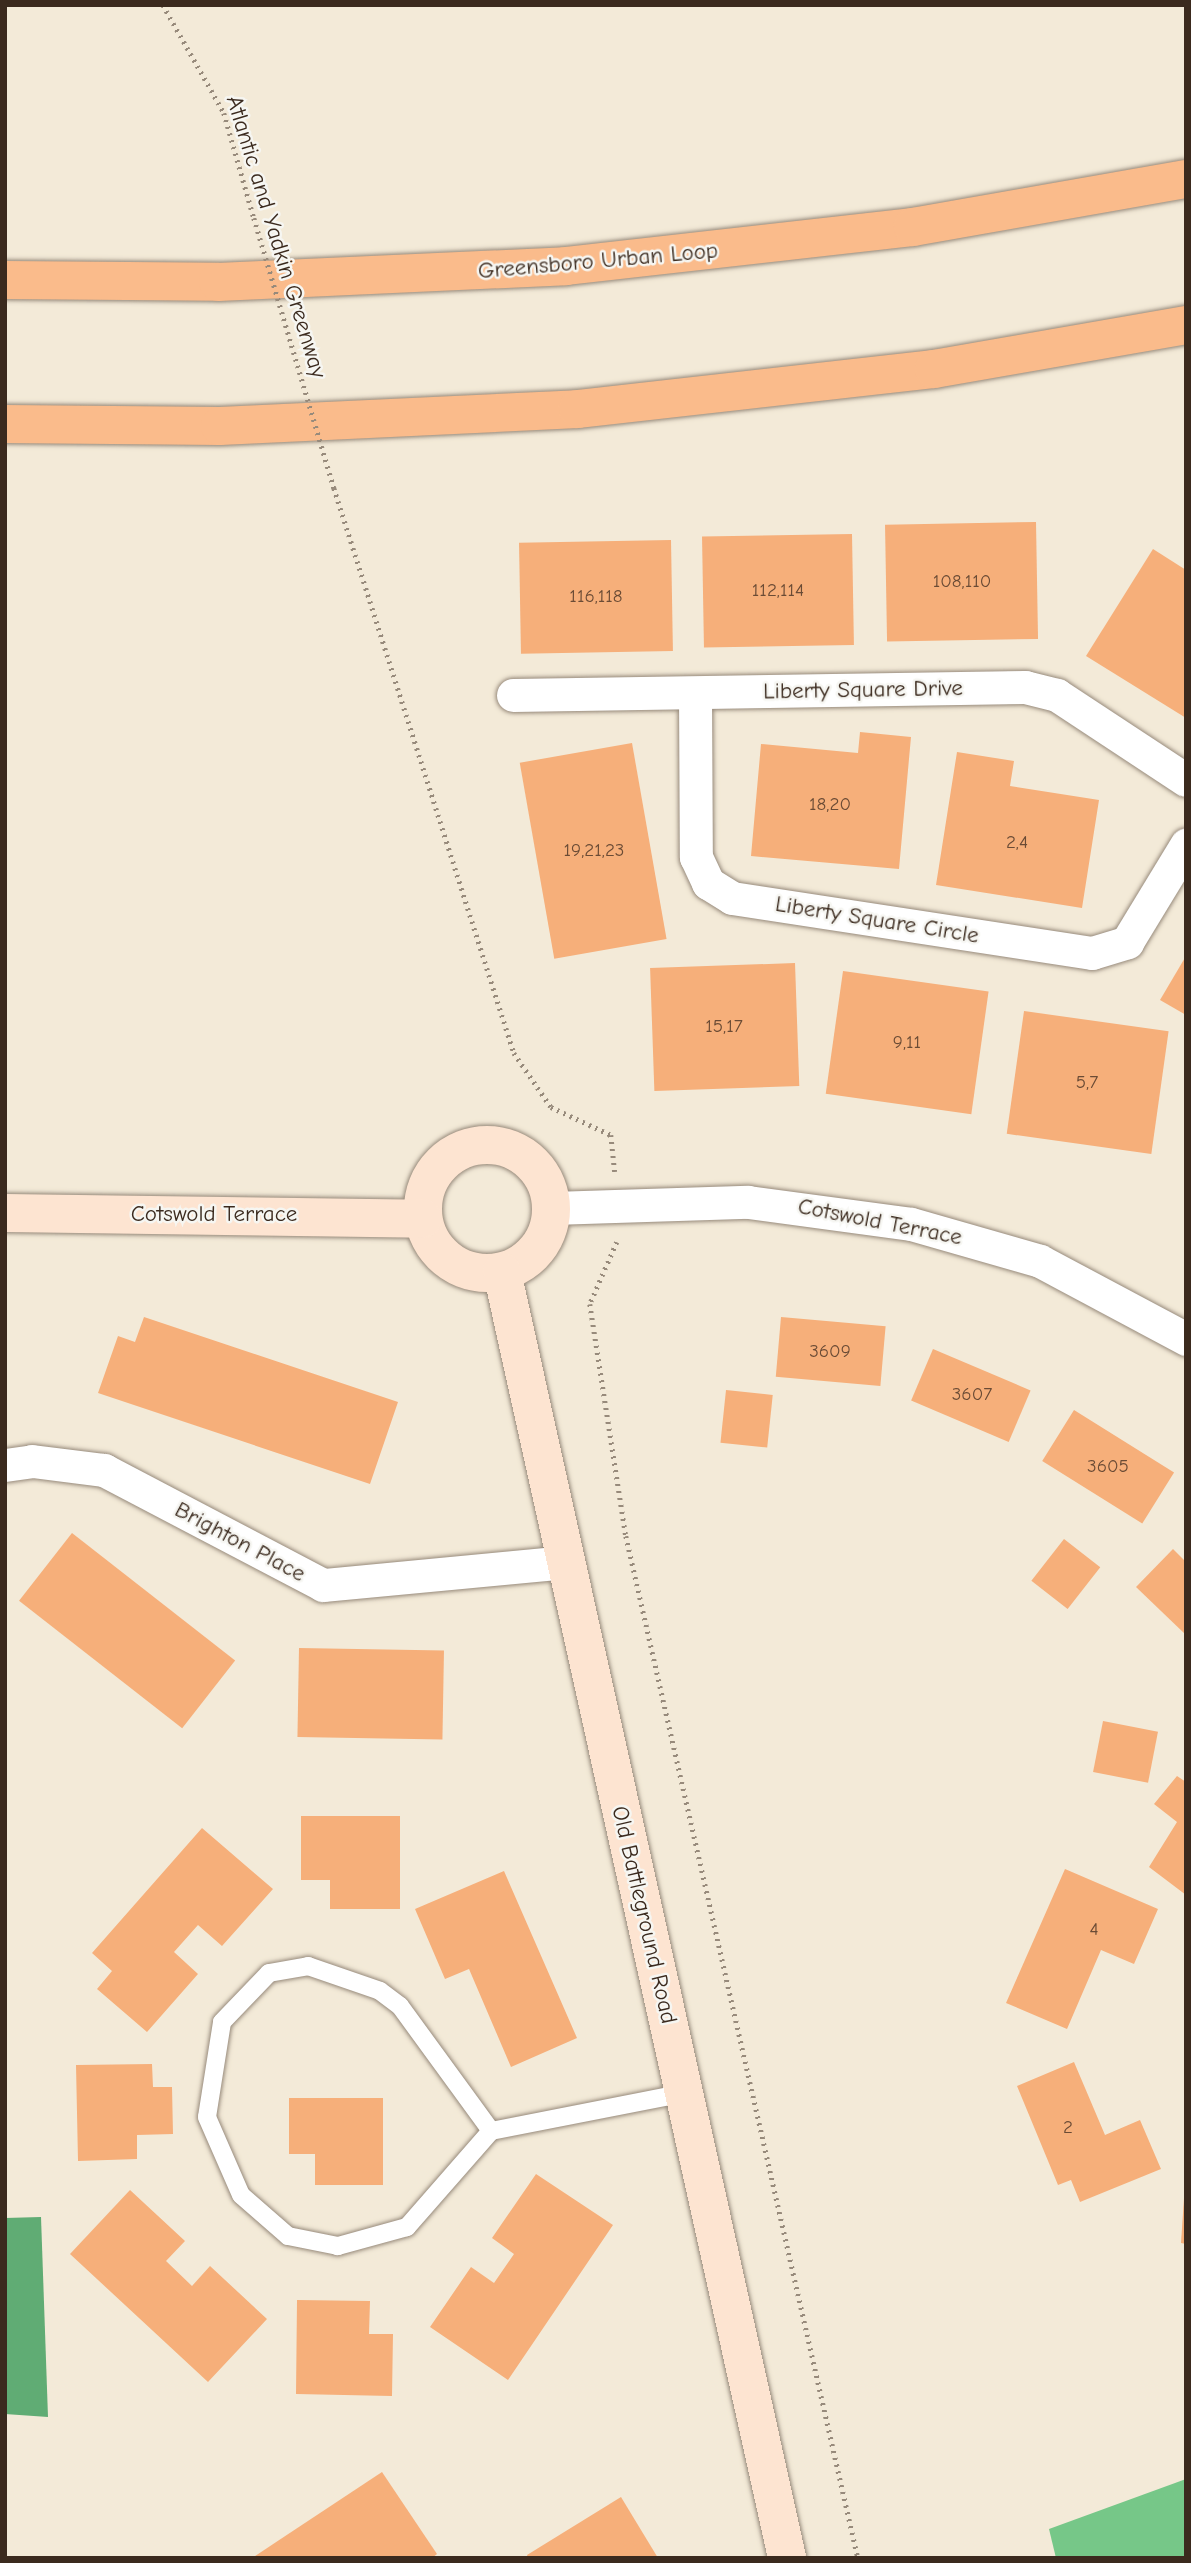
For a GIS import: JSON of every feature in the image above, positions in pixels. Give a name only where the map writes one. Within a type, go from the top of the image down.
[{"type":"highway","name":"Greensboro Urban Loop","points":[[5,280],[218,282],[566,266],[913,227],[1186,179]]},
{"type":"highway","points":[[5,424],[234,426],[578,409],[934,369],[1186,326]]},
{"type":"street","name":"Liberty Square Drive","points":[[513,695],[1025,687],[1057,695],[1186,780]]},
{"type":"street","name":"Liberty Square Circle","points":[[695,693],[696,857],[708,883],[732,898],[1091,953],[1127,942],[1186,845]]},
{"type":"street","points":[[482,1145],[523,1155],[548,1187],[552,1208],[538,1249],[502,1272],[460,1268],[443,1256],[423,1219],[423,1198],[444,1162],[482,1145]]},
{"type":"street","name":"Cotswold Terrace","points":[[552,1208],[786,1204],[911,1224],[1040,1261],[1186,1339]]},
{"type":"street","name":"Cotswold Terrace","points":[[5,1213],[423,1219]]},
{"type":"street","name":"Old Battleground Road","points":[[502,1272],[787,2558]]},
{"type":"street","name":"Brighton Place","points":[[5,1465],[33,1461],[104,1470],[323,1585],[566,1562]]},
{"type":"lane","points":[[491,2131],[420,2030],[380,1991],[308,1966],[269,1973],[222,2022],[207,2117],[241,2195],[288,2236],[338,2246],[407,2227],[491,2131],[684,2093]]},
{"type":"path","name":"Atlantic and Yadkin Greenway","points":[[163,5],[223,113],[334,488],[514,1053],[551,1107],[611,1135],[618,1205]]},
{"type":"path","points":[[618,1205],[621,1235],[590,1304],[626,1536],[858,2558]]},
{"type":"green space","points":[[41,2217],[48,2417],[5,2414],[5,2218]]},
{"type":"green space","points":[[1186,2479],[1186,2558],[1056,2558],[1049,2529]]},
{"type":"building","points":[[1036,522],[1038,639],[887,642],[885,525]]},
{"type":"building","points":[[852,534],[854,645],[704,648],[702,537]]},
{"type":"building","points":[[671,540],[673,651],[521,654],[519,543]]},
{"type":"building","points":[[1153,549],[1186,570],[1186,718],[1086,656]]},
{"type":"building","points":[[860,732],[911,737],[899,869],[751,856],[761,744],[858,753]]},
{"type":"building","points":[[632,743],[667,939],[554,959],[520,763]]},
{"type":"building","points":[[957,752],[1014,761],[1010,786],[1099,800],[1082,908],[936,885]]},
{"type":"building","points":[[1186,956],[1186,1015],[1160,1000]]},
{"type":"building","points":[[795,963],[799,1086],[654,1091],[650,968]]},
{"type":"building","points":[[843,971],[989,991],[971,1114],[826,1094]]},
{"type":"building","points":[[1024,1011],[1169,1031],[1151,1154],[1007,1134]]},
{"type":"building","points":[[144,1317],[398,1402],[370,1484],[98,1393],[118,1336],[135,1342]]},
{"type":"building","points":[[781,1317],[886,1326],[880,1386],[776,1377]]},
{"type":"building","points":[[933,1349],[1031,1390],[1009,1442],[911,1401]]},
{"type":"building","points":[[726,1390],[773,1395],[767,1448],[720,1443]]},
{"type":"building","points":[[1074,1410],[1174,1473],[1142,1523],[1042,1461]]},
{"type":"building","points":[[72,1533],[235,1660],[182,1728],[19,1601]]},
{"type":"building","points":[[1064,1539],[1100,1567],[1068,1609],[1031,1581]]},
{"type":"building","points":[[1173,1549],[1186,1562],[1186,1635],[1136,1587]]},
{"type":"building","points":[[299,1648],[444,1651],[442,1740],[297,1737]]},
{"type":"building","points":[[1103,1721],[1158,1732],[1148,1783],[1093,1772]]},
{"type":"building","points":[[1177,1776],[1186,1782],[1186,1895],[1149,1867],[1177,1822],[1154,1804]]},
{"type":"building","points":[[301,1816],[400,1816],[400,1909],[330,1909],[330,1880],[301,1880]]},
{"type":"building","points":[[202,1828],[273,1889],[222,1946],[198,1925],[174,1952],[198,1974],[147,2032],[97,1989],[112,1971],[92,1953]]},
{"type":"building","points":[[1065,1869],[1158,1909],[1134,1964],[1101,1950],[1067,2029],[1006,2003]]},
{"type":"building","points":[[504,1871],[577,2038],[511,2067],[469,1969],[445,1979],[415,1909]]},
{"type":"building","points":[[1074,2062],[1105,2135],[1140,2120],[1161,2169],[1080,2202],[1071,2180],[1058,2185],[1017,2086]]},
{"type":"building","points":[[152,2064],[153,2087],[172,2087],[173,2134],[137,2135],[137,2159],[78,2161],[76,2065]]},
{"type":"building","points":[[289,2098],[383,2098],[383,2185],[315,2185],[315,2154],[289,2154]]},
{"type":"building","points":[[536,2174],[613,2225],[508,2380],[430,2327],[471,2267],[494,2283],[514,2254],[492,2238]]},
{"type":"building","points":[[130,2190],[185,2241],[166,2261],[192,2286],[210,2266],[267,2319],[208,2382],[70,2254]]},
{"type":"building","points":[[1186,2198],[1186,2244],[1181,2243]]},
{"type":"building","points":[[297,2300],[370,2301],[369,2334],[393,2334],[392,2396],[296,2394]]},
{"type":"building","points":[[382,2472],[437,2554],[432,2558],[252,2558]]},
{"type":"building","points":[[621,2497],[658,2558],[528,2558],[527,2555]]}]
